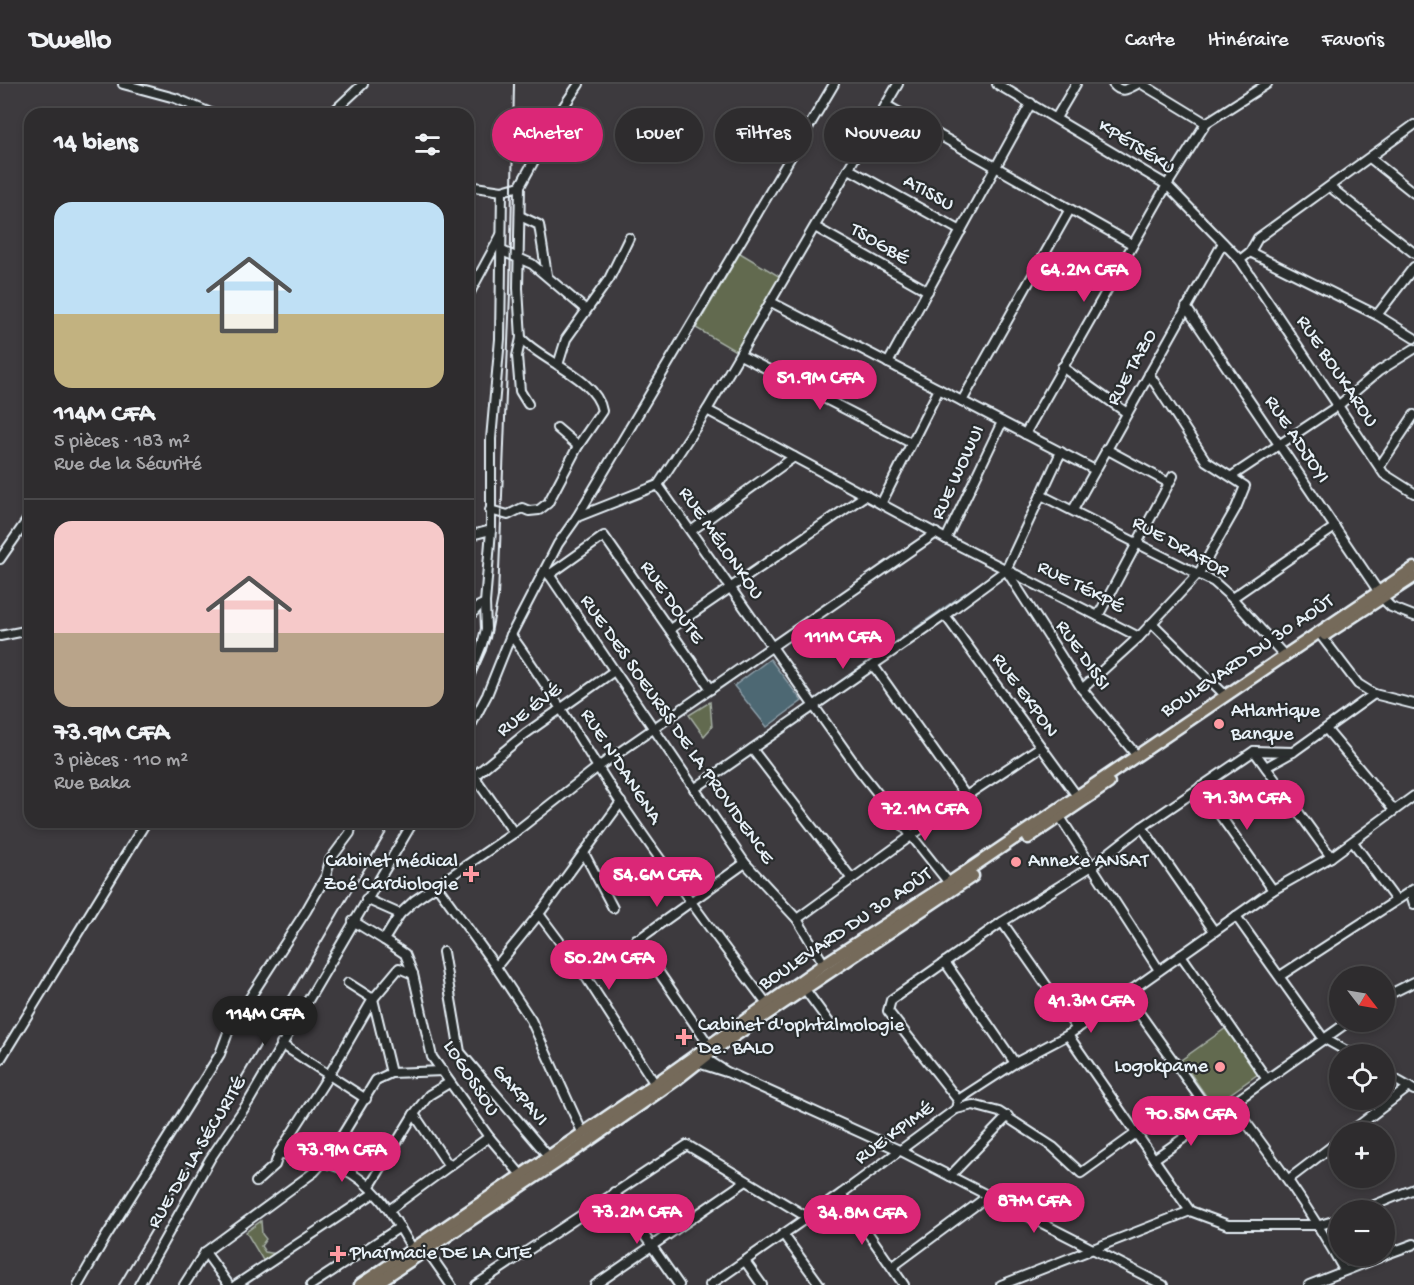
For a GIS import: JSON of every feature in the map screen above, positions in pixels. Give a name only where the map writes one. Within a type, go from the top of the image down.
[{"type":"highway","name":"BOULEVARD DU 30 AOÛT","points":[[374,1285],[549,1157],[655,1084],[804,988],[1380,594],[1414,568]]},
{"type":"highway","name":"BOULEVARD DU 30 AOÛT","points":[[1380,594],[1414,577]]},
{"type":"highway","name":"BOULEVARD DU 30 AOÛT","points":[[1058,814],[1077,796],[1284,655],[1319,634]]},
{"type":"highway","name":"BOULEVARD DU 30 AOÛT","points":[[360,1285],[574,1151],[767,1004],[824,964],[951,886]]},
{"type":"street","points":[[123,84],[175,98],[199,108]]},
{"type":"street","points":[[337,108],[363,84]]},
{"type":"street","points":[[528,404],[520,391],[517,356],[521,338],[520,186],[564,106],[579,84]]},
{"type":"street","points":[[474,720],[487,695],[511,635],[547,572],[558,544],[577,517],[834,84]]},
{"type":"street","points":[[577,517],[658,485],[740,355],[898,84]]},
{"type":"street","name":"KPÉTSÉKU","points":[[997,84],[1167,185],[1240,260]]},
{"type":"street","points":[[1056,118],[1076,84]]},
{"type":"street","points":[[1113,84],[1117,89],[1125,90],[1137,84]]},
{"type":"street","points":[[1142,84],[1206,123]]},
{"type":"street","points":[[1025,434],[1132,244],[1206,123],[1267,84]]},
{"type":"street","points":[[888,363],[1031,103]]},
{"type":"street","points":[[886,105],[1132,244]]},
{"type":"street","points":[[1240,260],[1250,252],[1258,238],[1413,128]]},
{"type":"street","points":[[1370,158],[1414,193]]},
{"type":"street","name":"ATISSU","points":[[849,169],[960,231]]},
{"type":"street","points":[[474,187],[502,191],[520,186]]},
{"type":"street","points":[[1330,187],[1414,253]]},
{"type":"street","points":[[474,665],[486,629],[485,603],[492,530],[491,439],[500,339],[502,191]]},
{"type":"street","points":[[962,401],[1070,209]]},
{"type":"street","points":[[520,216],[539,225],[547,275]]},
{"type":"street","name":"TSOGBÉ","points":[[815,227],[928,291]]},
{"type":"street","points":[[474,285],[502,234]]},
{"type":"street","points":[[558,365],[566,339],[585,309],[609,279],[629,238]]},
{"type":"street","name":"RUE TAZO","points":[[1073,510],[1223,243]]},
{"type":"street","points":[[502,251],[520,258],[547,275],[585,309]]},
{"type":"street","points":[[1250,252],[1377,315],[1414,339]]},
{"type":"street","name":"RUE BOUKAROU","points":[[1240,260],[1384,474],[1414,493]]},
{"type":"street","points":[[1377,315],[1414,267]]},
{"type":"street","points":[[771,302],[1095,470]]},
{"type":"street","name":"RUE ADJOYI","points":[[1186,307],[1380,594]]},
{"type":"street","points":[[490,510],[502,515],[522,508],[529,511],[539,510],[548,503],[579,446],[602,411],[601,405],[578,378],[521,338]]},
{"type":"street","points":[[1232,476],[1339,405],[1379,371],[1414,349]]},
{"type":"street","points":[[740,355],[911,443]]},
{"type":"street","points":[[1062,367],[1127,413]]},
{"type":"street","points":[[1082,689],[1139,637],[1199,573],[1236,508],[1245,486],[1206,461],[1149,374]]},
{"type":"street","points":[[881,504],[939,389]]},
{"type":"street","name":"RUE TÉKPÉ","points":[[707,410],[946,539],[1139,637]]},
{"type":"street","points":[[1380,466],[1414,415]]},
{"type":"street","name":"RUE WOWUI","points":[[946,539],[1002,422]]},
{"type":"street","points":[[557,428],[579,446]]},
{"type":"street","points":[[1098,616],[1171,480],[1106,449]]},
{"type":"street","points":[[694,789],[1006,570],[1061,452]]},
{"type":"street","points":[[691,531],[794,457]]},
{"type":"street","name":"RUE MÉLONKOU","points":[[658,485],[859,770],[951,886]]},
{"type":"street","points":[[670,629],[866,495]]},
{"type":"street","name":"RUE DRAFOR","points":[[1041,495],[1199,573],[1232,598],[1284,655]]},
{"type":"street","points":[[0,559],[24,525]]},
{"type":"street","points":[[1232,598],[1335,527]]},
{"type":"street","points":[[474,534],[492,530]]},
{"type":"street","points":[[353,921],[384,940],[400,914],[415,900],[514,833],[598,767],[936,533]]},
{"type":"street","name":"RUE DOUTE","points":[[547,572],[604,536],[711,689]]},
{"type":"street","name":"RUE DISSI","points":[[1006,570],[1082,689],[1137,756]]},
{"type":"street","name":"RUE DES SOEURSS DE LA PROVIDENCE","points":[[547,572],[745,863],[797,920],[824,964]]},
{"type":"street","points":[[1380,594],[1391,607],[1414,616]]},
{"type":"street","points":[[474,611],[485,603]]},
{"type":"street","name":"RUE EKPON","points":[[945,615],[1077,796]]},
{"type":"street","points":[[1152,623],[1225,695]]},
{"type":"street","points":[[0,636],[24,631]]},
{"type":"street","points":[[1319,634],[1353,680],[1374,694],[1414,704]]},
{"type":"street","name":"RUE N'DANGNA","points":[[511,635],[563,708],[598,767],[689,901],[767,1004]]},
{"type":"street","points":[[873,665],[966,796]]},
{"type":"street","name":"RUE ÉVÉ","points":[[474,776],[614,671]]},
{"type":"street","points":[[1266,767],[1293,752],[1374,694]]},
{"type":"street","points":[[1326,729],[1394,810]]},
{"type":"street","points":[[797,920],[966,796],[1040,747]]},
{"type":"street","points":[[752,748],[852,879]]},
{"type":"street","points":[[958,1100],[888,1011],[887,1006],[891,1000],[1002,922],[1092,866],[1142,827],[1254,750],[1293,752]]},
{"type":"street","points":[[1254,750],[1331,856]]},
{"type":"street","points":[[474,782],[514,833]]},
{"type":"street","points":[[1200,787],[1273,890]]},
{"type":"street","name":"RUE KPIMÉ","points":[[710,1285],[841,1194],[956,1109],[958,1100],[1015,1063],[1077,1029],[1273,890],[1353,842],[1414,796]]},
{"type":"street","points":[[496,967],[539,914],[621,802]]},
{"type":"street","points":[[1058,814],[1159,970]]},
{"type":"street","points":[[1142,827],[1215,931]]},
{"type":"street","points":[[0,1060],[142,828]]},
{"type":"street","points":[[78,1285],[220,1054],[229,1030],[306,911],[326,876],[330,860],[350,834],[351,828]]},
{"type":"street","name":"RUE DE LA SÉCURITÉ","points":[[139,1285],[210,1159],[249,1101],[409,828]]},
{"type":"street","points":[[1353,842],[1395,899]]},
{"type":"street","points":[[584,853],[614,908]]},
{"type":"street","points":[[586,977],[745,863]]},
{"type":"street","points":[[437,886],[531,1020],[583,1134]]},
{"type":"street","points":[[1280,976],[1412,890],[1414,904]]},
{"type":"street","points":[[366,899],[400,914]]},
{"type":"street","points":[[539,914],[586,977],[655,1084]]},
{"type":"street","points":[[1236,916],[1323,1038],[1334,1044]]},
{"type":"street","points":[[1002,922],[1077,1029]]},
{"type":"street","points":[[636,939],[701,1055],[727,1072],[898,1150],[1163,1285]]},
{"type":"street","name":"LOGOSSOU","points":[[384,940],[405,954],[413,974],[429,1050],[449,1083],[489,1137],[522,1176]]},
{"type":"street","name":"GAKPAVI","points":[[443,952],[460,1052],[549,1157]]},
{"type":"street","points":[[1180,955],[1266,1078]]},
{"type":"street","points":[[945,962],[1015,1063]]},
{"type":"street","points":[[256,1182],[275,1165],[279,1153],[329,1075],[373,999],[399,968],[413,974]]},
{"type":"street","points":[[1395,992],[1414,982]]},
{"type":"street","points":[[348,983],[373,999],[391,1073]]},
{"type":"street","points":[[804,988],[831,1025]]},
{"type":"street","points":[[1125,993],[1212,1115]]},
{"type":"street","points":[[1154,1159],[1212,1115],[1332,1032]]},
{"type":"street","points":[[1068,1035],[1190,1211],[1228,1225],[1320,1225],[1329,1222]]},
{"type":"street","points":[[281,1044],[366,1099]]},
{"type":"street","points":[[184,1285],[205,1252],[314,1172],[366,1099],[376,1080],[391,1073],[443,1071]]},
{"type":"street","points":[[1364,1122],[1411,1089],[1395,1080]]},
{"type":"street","points":[[236,1285],[372,1189],[414,1114],[429,1095],[449,1083]]},
{"type":"street","points":[[1231,1102],[1289,1179],[1320,1225],[1344,1270]]},
{"type":"street","points":[[956,1109],[973,1105],[984,1106],[1008,1116],[1053,1147],[1081,1173],[1135,1134]]},
{"type":"street","points":[[414,1114],[449,1166]]},
{"type":"street","points":[[950,1176],[1008,1116]]},
{"type":"street","points":[[389,1210],[489,1137]]},
{"type":"street","points":[[476,1285],[687,1145],[807,1217]]},
{"type":"street","points":[[1289,1179],[1329,1148]]},
{"type":"street","points":[[279,1153],[343,1168],[372,1189],[400,1227],[451,1285]]},
{"type":"street","points":[[595,1285],[746,1181]]},
{"type":"street","points":[[1387,1200],[1414,1189]]},
{"type":"street","points":[[614,1192],[679,1285]]},
{"type":"street","points":[[841,1194],[904,1285]]},
{"type":"street","points":[[892,1267],[988,1196]]},
{"type":"street","points":[[1001,1285],[1190,1211]]},
{"type":"street","points":[[311,1285],[400,1227]]},
{"type":"street","points":[[783,1234],[820,1285]]},
{"type":"street","points":[[1395,1251],[1414,1244]]},
{"type":"street","points":[[205,1252],[229,1285]]},
{"type":"street","points":[[745,1261],[762,1285]]},
{"type":"street","points":[[1309,1285],[1355,1266]]},
{"type":"green space","points":[[740,253],[782,278],[739,353],[696,328]]},
{"type":"green space","points":[[710,702],[712,727],[704,736],[689,715]]},
{"type":"green space","name":"Logokpame","points":[[1226,1028],[1258,1074],[1213,1106],[1181,1060]]},
{"type":"green space","points":[[261,1221],[262,1234],[266,1239],[261,1246],[265,1252],[277,1254],[264,1262],[246,1232]]},
{"type":"water","points":[[770,659],[802,701],[767,727],[734,686]]},
{"type":"waterway","points":[[815,699],[994,573]]},
{"type":"waterway","points":[[823,705],[865,675]]},
{"type":"waterway","points":[[765,735],[807,706]]},
{"type":"railway","points":[[474,677],[490,638],[498,597],[510,292],[514,84]]},
{"type":"railway","points":[[119,1285],[388,828]]},
{"type":"place","name":"Atlantique Banque","points":[[1219,724]]},
{"type":"place","name":"Annexe ANSAT","points":[[1016,862]]},
{"type":"place","name":"Cabinet médical Zoé Cardiologie","points":[[471,874]]},
{"type":"place","name":"Cabinet d'ophtalmologie De. BALO","points":[[684,1037]]},
{"type":"place","name":"Logokpame","points":[[1220,1067]]},
{"type":"place","name":"Pharmacie DE LA CITE","points":[[338,1254]]}]
